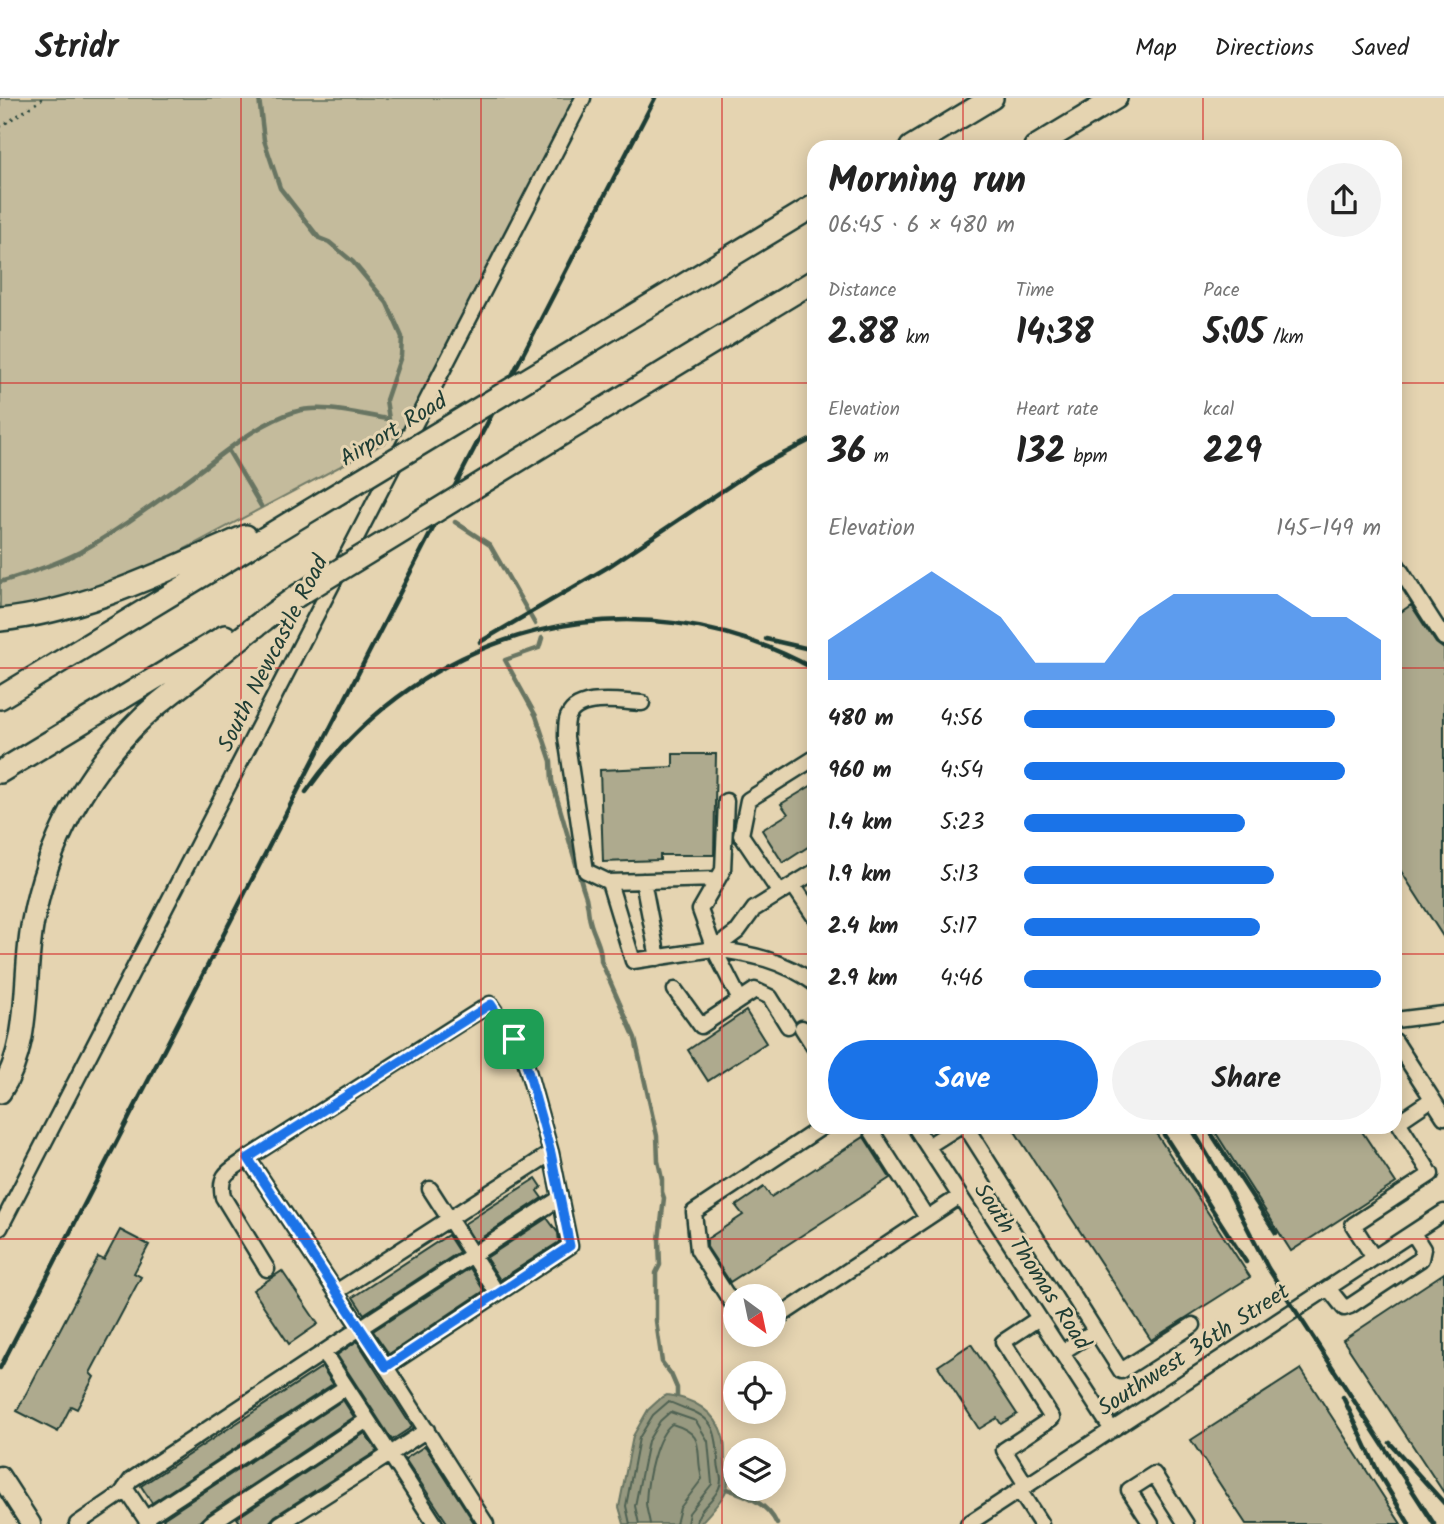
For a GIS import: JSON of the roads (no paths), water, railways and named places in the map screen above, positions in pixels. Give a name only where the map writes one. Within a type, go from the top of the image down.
[{"type":"highway","points":[[923,140],[992,98]]},
{"type":"highway","points":[[1047,140],[1116,98]]},
{"type":"highway","name":"Airport Road","points":[[0,698],[807,210]]},
{"type":"highway","points":[[0,772],[253,623],[807,285]]},
{"type":"highway","points":[[0,620],[60,610],[108,595],[319,505]]},
{"type":"highway","points":[[0,1092],[15,1061],[21,1038],[27,957],[41,886],[67,819],[103,761],[130,730],[253,623]]},
{"type":"main road","points":[[0,1476],[31,1524]]},
{"type":"street","name":"South Newcastle Road","points":[[0,1228],[583,98]]},
{"type":"street","points":[[1402,573],[1444,638]]},
{"type":"street","points":[[642,703],[583,701],[567,718],[566,737],[586,871],[609,882],[718,879]]},
{"type":"street","points":[[779,893],[741,835],[748,800],[807,763]]},
{"type":"street","points":[[726,801],[723,870],[700,910],[714,949],[740,1000]]},
{"type":"street","points":[[714,949],[738,931],[754,909],[807,876]]},
{"type":"street","points":[[643,881],[659,958]]},
{"type":"street","points":[[609,882],[633,961],[714,949],[753,954],[807,974]]},
{"type":"street","points":[[793,885],[807,906]]},
{"type":"street","points":[[675,990],[701,1026],[755,990],[770,998],[807,1040]]},
{"type":"street","points":[[267,1269],[223,1197],[220,1184],[223,1176],[491,1004],[523,1053],[551,1153],[570,1246],[386,1367]]},
{"type":"street","points":[[1402,1019],[1444,1014]]},
{"type":"street","points":[[1402,1052],[1444,1117]]},
{"type":"street","points":[[1402,1116],[1432,1099]]},
{"type":"street","points":[[1374,1258],[1353,1225],[1431,1174],[1402,1128]]},
{"type":"street","points":[[723,1289],[698,1250],[694,1212],[811,1134]]},
{"type":"street","points":[[873,1134],[927,1218]]},
{"type":"street","name":"South Thomas Road","points":[[920,1134],[1112,1430]]},
{"type":"street","points":[[928,1146],[947,1134]]},
{"type":"street","points":[[970,1134],[1121,1371],[1193,1325]]},
{"type":"street","points":[[336,1292],[551,1153]]},
{"type":"street","points":[[248,1158],[486,1524]]},
{"type":"street","points":[[430,1189],[497,1293]]},
{"type":"street","points":[[786,1312],[960,1196]]},
{"type":"street","points":[[82,1523],[123,1491],[131,1480],[560,1198]]},
{"type":"street","name":"Southwest 36th Street","points":[[968,1524],[1444,1213]]},
{"type":"street","points":[[1328,1288],[1344,1308],[1350,1306],[1421,1259],[1423,1250],[1413,1233]]},
{"type":"street","points":[[1039,1318],[1003,1342],[1052,1418],[1004,1450],[1041,1524]]},
{"type":"street","points":[[1062,1352],[1095,1331]]},
{"type":"street","points":[[324,1353],[435,1524]]},
{"type":"street","points":[[123,1491],[147,1521],[346,1387]]},
{"type":"street","points":[[212,1523],[368,1420]]},
{"type":"street","points":[[279,1524],[427,1430]]},
{"type":"street","points":[[1151,1524],[1129,1490],[1154,1474],[1186,1524]]},
{"type":"water","points":[[667,1395],[702,1407],[715,1420],[723,1438],[723,1497],[700,1524],[624,1524],[619,1507],[633,1436],[648,1410]]},
{"type":"waterway","points":[[0,582],[60,561],[94,544],[240,440],[280,417],[317,409],[389,419],[386,400],[401,356],[402,337],[387,303],[353,262],[329,242],[319,238],[280,188],[264,140],[259,98]]},
{"type":"waterway","points":[[228,450],[261,506]]},
{"type":"waterway","points":[[455,522],[490,545],[535,624]]},
{"type":"waterway","points":[[542,638],[539,648],[505,660],[536,716],[551,761],[552,781],[586,896],[601,961],[635,1038],[657,1136],[664,1198],[659,1240],[660,1265],[656,1273],[656,1321],[662,1362],[671,1374],[677,1388],[677,1396]]},
{"type":"waterway","points":[[756,1501],[768,1511],[777,1524]]},
{"type":"railway","points":[[0,1368],[655,98]]},
{"type":"railway","points":[[480,642],[608,567],[758,467],[807,442]]},
{"type":"railway","points":[[306,792],[354,735],[409,689],[471,654],[536,631],[605,621],[675,623],[745,639],[807,666]]},
{"type":"railway","points":[[766,639],[807,648]]},
{"type":"railway","points":[[1164,1134],[1246,1262]]},
{"type":"railway","points":[[1195,1134],[1227,1188],[1268,1268],[1434,1524]]},
{"type":"railway","points":[[1212,1134],[1276,1233]]},
{"type":"railway","points":[[1343,1397],[1379,1474],[1409,1524]]},
{"type":"railway","points":[[1390,1443],[1444,1503]]}]
